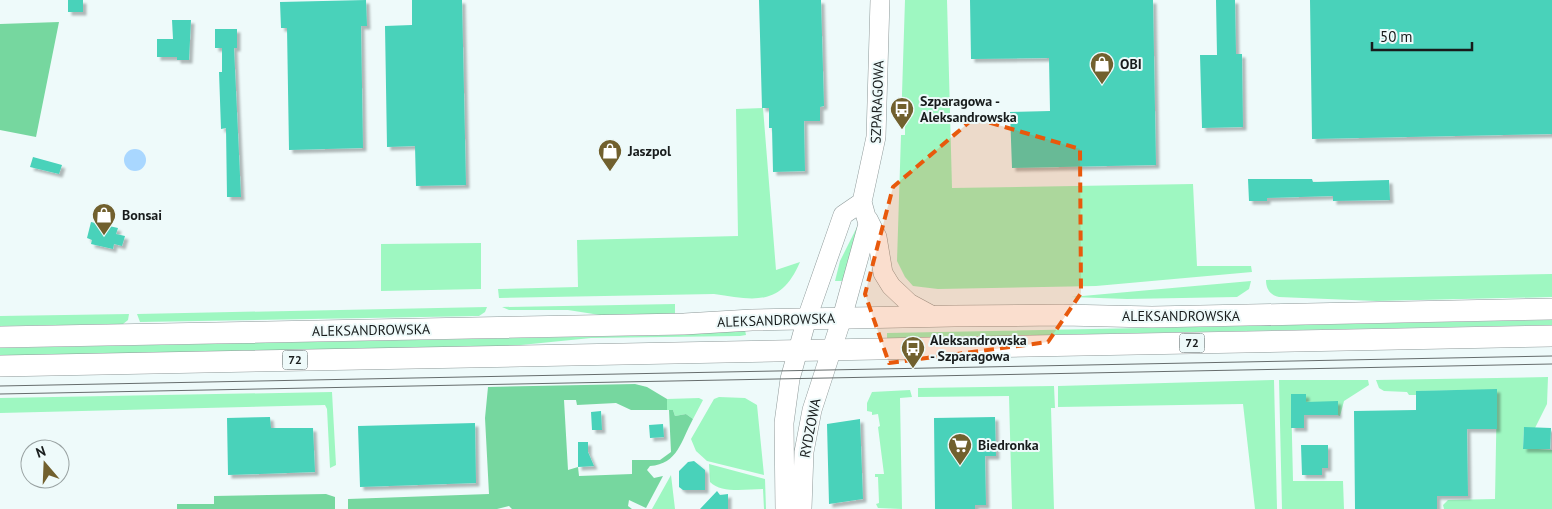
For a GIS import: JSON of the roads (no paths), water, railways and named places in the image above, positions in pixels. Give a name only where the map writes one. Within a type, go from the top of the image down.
[{"type":"main road","name":"ALEKSANDROWSKA","points":[[0,337],[674,325],[807,318],[1063,315],[1154,317],[1552,309]]},
{"type":"main road","name":"ALEKSANDROWSKA","points":[[0,366],[1552,336]]},
{"type":"street","name":"SZPARAGOWA","points":[[842,318],[868,224],[865,210],[876,137],[880,0]]},
{"type":"street","points":[[807,318],[843,215],[865,210],[878,244],[881,266],[891,286],[909,303],[933,316]]},
{"type":"street","name":"RYDZOWA","points":[[785,509],[785,414],[797,350],[807,318]]},
{"type":"street","name":"RYDZOWA","points":[[802,509],[802,468],[806,434],[815,399],[842,318]]},
{"type":"water","points":[[135,149],[143,152],[146,160],[143,168],[135,171],[127,168],[124,160],[127,152]]},
{"type":"tram line","points":[[0,386],[1552,356]]},
{"type":"tram line","points":[[0,394],[1552,364]]},
{"type":"place","name":"OBI","points":[[1102,85]]},
{"type":"place","name":"Szparagowa - Aleksandrowska","points":[[902,130]]},
{"type":"place","name":"Jaszpol","points":[[610,172]]},
{"type":"place","name":"Bonsai","points":[[104,236]]},
{"type":"place","name":"Aleksandrowska - Szparagowa","points":[[913,369]]},
{"type":"place","name":"Biedronka","points":[[960,466]]}]
